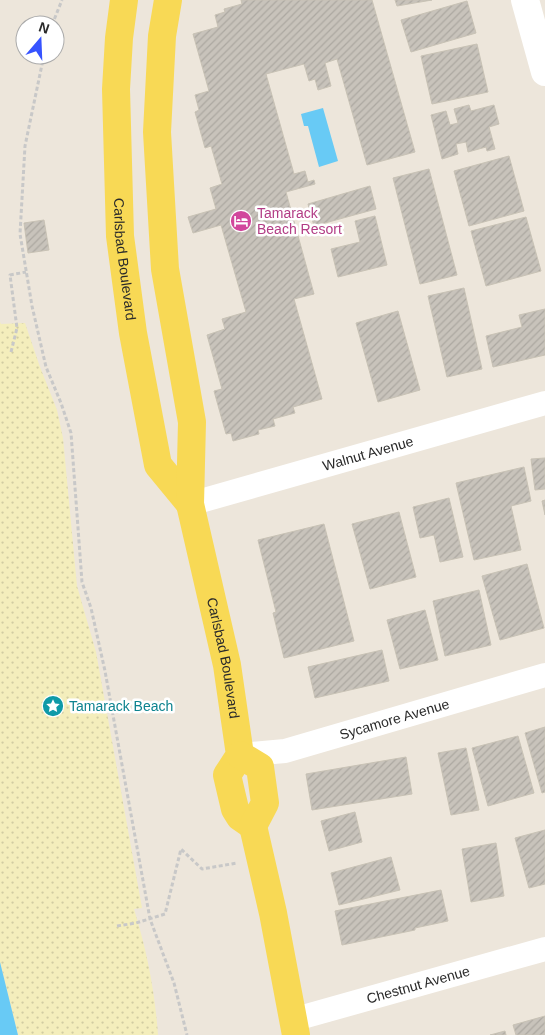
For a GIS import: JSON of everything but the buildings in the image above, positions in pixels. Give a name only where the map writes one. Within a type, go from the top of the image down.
[{"type":"main road","name":"Carlsbad Boulevard","points":[[124,0],[119,38],[116,89],[122,255],[133,333],[158,465],[190,504]]},
{"type":"main road","name":"Carlsbad Boulevard","points":[[168,0],[162,36],[157,132],[165,269],[192,422],[190,504],[227,665],[240,755]]},
{"type":"main road","points":[[240,755],[260,767],[265,803],[253,826],[294,1028]]},
{"type":"street","points":[[525,0],[545,72]]},
{"type":"street","name":"Walnut Avenue","points":[[190,504],[545,403]]},
{"type":"street","name":"Sycamore Avenue","points":[[240,755],[285,751],[545,675]]},
{"type":"street","name":"Chestnut Avenue","points":[[294,1028],[545,948]]},
{"type":"path","points":[[56,15],[62,0]]},
{"type":"path","points":[[42,65],[25,146],[20,234],[46,367],[71,433],[82,582],[92,608],[105,671],[150,919],[174,983],[187,1035]]},
{"type":"path","points":[[12,352],[17,328],[10,275],[26,272]]},
{"type":"path","points":[[117,926],[165,914],[181,849],[202,869],[214,867]]},
{"type":"sand","name":"Tamarack Beach","points":[[0,322],[1,324],[25,323],[57,410],[63,438],[77,586],[96,652],[142,908],[134,909],[150,972],[158,1035],[18,1035],[0,962]]},
{"type":"water","points":[[323,108],[338,161],[319,167],[308,126],[304,126],[301,114]]},
{"type":"water","points":[[0,962],[18,1035],[0,1035]]},
{"type":"place","name":"Tamarack Beach Resort","points":[[241,221]]},
{"type":"place","name":"Tamarack Beach","points":[[53,706]]}]
